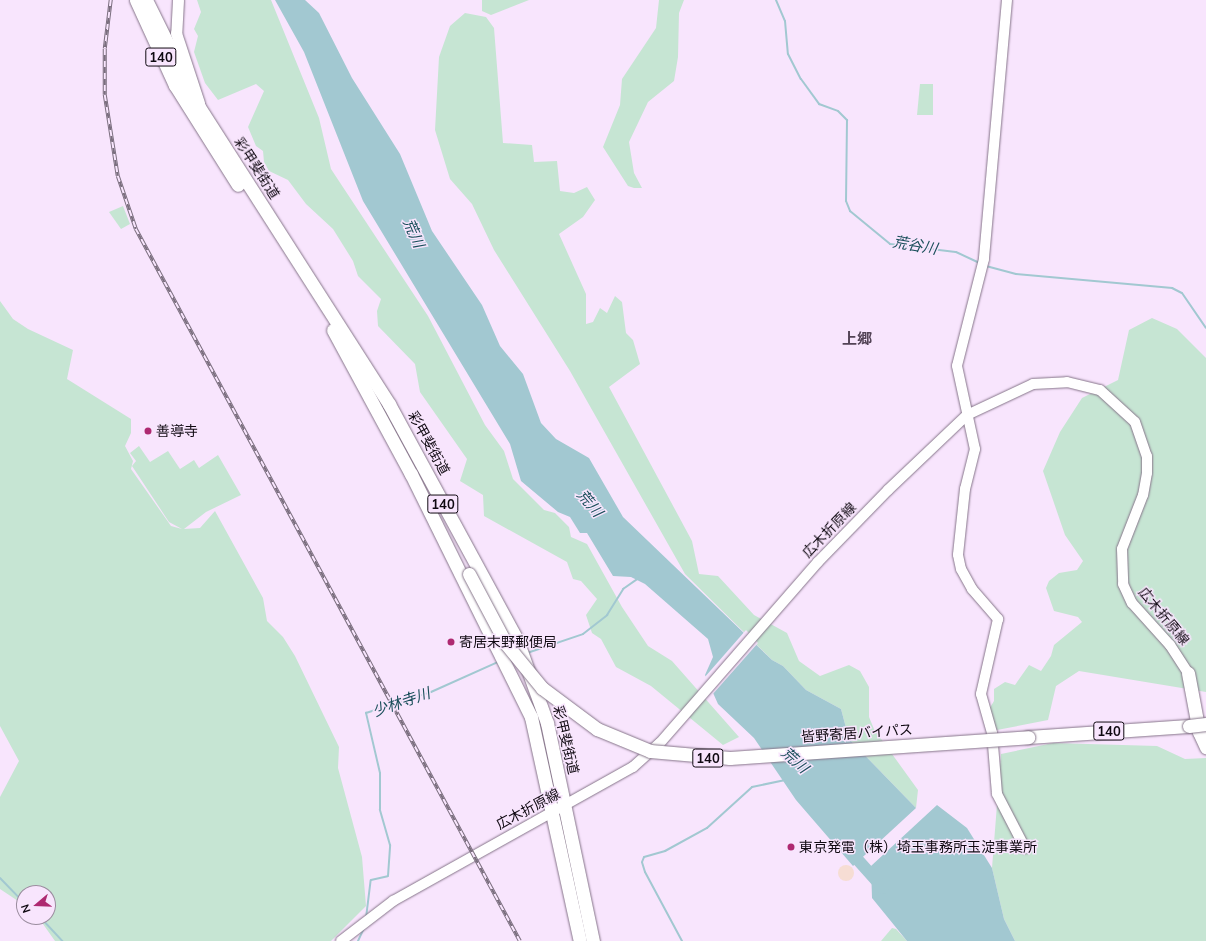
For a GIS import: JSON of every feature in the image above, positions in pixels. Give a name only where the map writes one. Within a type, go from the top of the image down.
[{"type":"highway","name":"彩甲斐街道","points":[[136,0],[195,110],[362,373],[509,667],[531,717],[558,807],[593,941]]},
{"type":"highway","name":"彩甲斐街道","points":[[146,0],[195,110]]},
{"type":"highway","name":"彩甲斐街道","points":[[362,373],[389,404],[522,653],[547,723],[558,807],[580,941]]},
{"type":"highway","name":"皆野寄居バイパス","points":[[362,373],[416,470],[506,644],[542,688],[597,729],[650,751],[730,758],[1206,724]]},
{"type":"highway","points":[[509,667],[517,664],[522,653]]},
{"type":"highway","points":[[1188,673],[1199,695],[1206,700]]},
{"type":"highway","points":[[1188,673],[1199,732],[1206,747]]},
{"type":"main road","points":[[178,0],[176,32],[197,89],[195,110]]},
{"type":"main road","points":[[1007,0],[984,259],[957,366],[975,456],[965,489],[958,555],[968,583],[998,619],[982,694],[992,733],[996,794],[1025,848]]},
{"type":"main road","name":"広木折原線","points":[[341,941],[393,901],[558,807],[633,767],[684,715],[772,614],[850,528],[968,415],[1033,384],[1062,381],[1100,390],[1135,422],[1147,456],[1147,472],[1143,495],[1122,549],[1123,584],[1132,603],[1170,645],[1188,673]]},
{"type":"shaded area","points":[[197,0],[271,0],[319,118],[331,169],[428,316],[485,425],[504,451],[513,479],[544,510],[555,513],[569,527],[571,537],[587,544],[622,607],[648,646],[672,661],[739,737],[723,745],[651,686],[616,667],[601,639],[592,633],[586,615],[597,599],[581,581],[573,579],[567,562],[484,516],[483,495],[460,481],[467,459],[420,392],[415,364],[378,326],[377,311],[381,299],[358,276],[353,261],[333,229],[306,204],[288,180],[269,171],[264,162],[263,151],[256,146],[248,127],[264,91],[256,84],[218,100],[205,83],[194,52],[198,36],[194,29],[201,12]]},
{"type":"shaded area","points":[[482,0],[529,0],[491,15],[482,11]]},
{"type":"shaded area","points":[[659,0],[684,0],[679,13],[678,57],[674,81],[648,102],[629,142],[634,173],[642,188],[634,188],[628,186],[603,147],[620,105],[622,79],[656,28]]},
{"type":"shaded area","points":[[465,13],[486,17],[494,28],[503,143],[532,145],[534,162],[557,161],[560,191],[574,193],[587,187],[595,200],[583,217],[559,234],[586,294],[586,324],[593,322],[600,308],[607,313],[615,296],[622,302],[626,333],[633,340],[640,364],[609,387],[692,541],[699,574],[718,576],[754,615],[787,633],[799,661],[820,676],[849,665],[860,671],[869,687],[869,717],[874,729],[918,790],[916,808],[849,739],[841,709],[806,690],[783,666],[772,660],[685,574],[570,371],[494,250],[472,204],[450,179],[435,130],[439,57],[450,26]]},
{"type":"shaded area","points":[[920,84],[933,84],[933,115],[917,115]]},
{"type":"shaded area","points":[[123,206],[130,224],[121,229],[109,212]]},
{"type":"shaded area","points":[[0,301],[13,319],[28,329],[73,350],[67,379],[131,419],[131,433],[125,446],[133,461],[131,469],[171,526],[182,529],[169,522],[132,466],[136,461],[130,453],[139,446],[150,462],[168,451],[180,469],[194,460],[199,468],[218,455],[241,495],[206,512],[184,529],[200,528],[215,511],[263,598],[267,621],[283,637],[295,656],[339,747],[338,768],[362,857],[366,906],[331,941],[55,941],[44,925],[56,925],[56,885],[16,885],[16,900],[0,889],[0,797],[19,761],[0,726]]},
{"type":"shaded area","points":[[1152,318],[1177,329],[1206,358],[1206,692],[1079,671],[1056,686],[1048,720],[997,730],[988,711],[994,701],[994,689],[1005,682],[1015,685],[1029,665],[1041,671],[1051,656],[1054,645],[1082,622],[1078,617],[1054,611],[1046,588],[1049,581],[1059,573],[1077,570],[1083,561],[1065,535],[1043,471],[1060,432],[1082,398],[1118,380],[1129,330]]},
{"type":"shaded area","points":[[1053,743],[1157,746],[1185,759],[1206,758],[1206,941],[1015,941],[1004,919],[992,868],[1001,754]]},
{"type":"shaded area","points":[[846,865],[852,867],[854,873],[852,879],[846,881],[840,879],[838,873],[840,867]]},
{"type":"shaded area","points":[[892,928],[896,929],[907,941],[881,941]]},
{"type":"water","points":[[275,0],[305,0],[319,13],[352,78],[400,154],[432,231],[482,305],[500,346],[523,374],[541,423],[556,439],[589,458],[623,517],[772,660],[783,666],[806,690],[841,709],[849,739],[916,808],[853,866],[796,800],[754,738],[718,704],[705,675],[713,657],[708,639],[645,584],[631,577],[613,576],[587,533],[580,533],[570,517],[558,512],[521,481],[510,444],[363,201],[304,52]]},
{"type":"water","points":[[937,805],[967,828],[992,868],[1004,919],[1015,941],[907,941],[872,898],[871,866]]},
{"type":"pier","points":[[746,630],[758,643],[712,695],[704,678]]},
{"type":"waterway","name":"荒谷川","points":[[776,0],[785,21],[788,54],[801,79],[819,104],[838,111],[847,120],[846,201],[850,211],[890,244],[956,252],[980,263]]},
{"type":"waterway","name":"荒谷川","points":[[986,266],[1016,274],[1172,288],[1182,293],[1206,328]]},
{"type":"waterway","name":"少林寺川","points":[[527,653],[583,634],[607,615],[623,589],[639,578]]},
{"type":"waterway","name":"少林寺川","points":[[366,918],[371,880],[388,876],[390,845],[380,809],[380,773],[366,713],[431,692],[498,662]]},
{"type":"waterway","points":[[682,941],[645,872],[642,862],[644,857],[665,851],[707,828],[752,787],[785,780]]},
{"type":"waterway","name":"荒川","points":[[849,850],[883,888]]},
{"type":"waterway","name":"少林寺川","points":[[0,878],[16,895]]},
{"type":"waterway","name":"少林寺川","points":[[47,925],[62,941]]},
{"type":"waterway","name":"少林寺川","points":[[358,941],[364,928]]},
{"type":"railway","points":[[111,0],[105,49],[105,95],[118,176],[136,229],[520,941]]},
{"type":"place","name":"善導寺","points":[[148,431]]},
{"type":"place","name":"寄居末野郵便局","points":[[451,642]]},
{"type":"place","name":"東京発電（株）埼玉事務所玉淀事業所","points":[[791,847]]},
{"type":"district","name":"上郷","points":[[857,339]]}]
